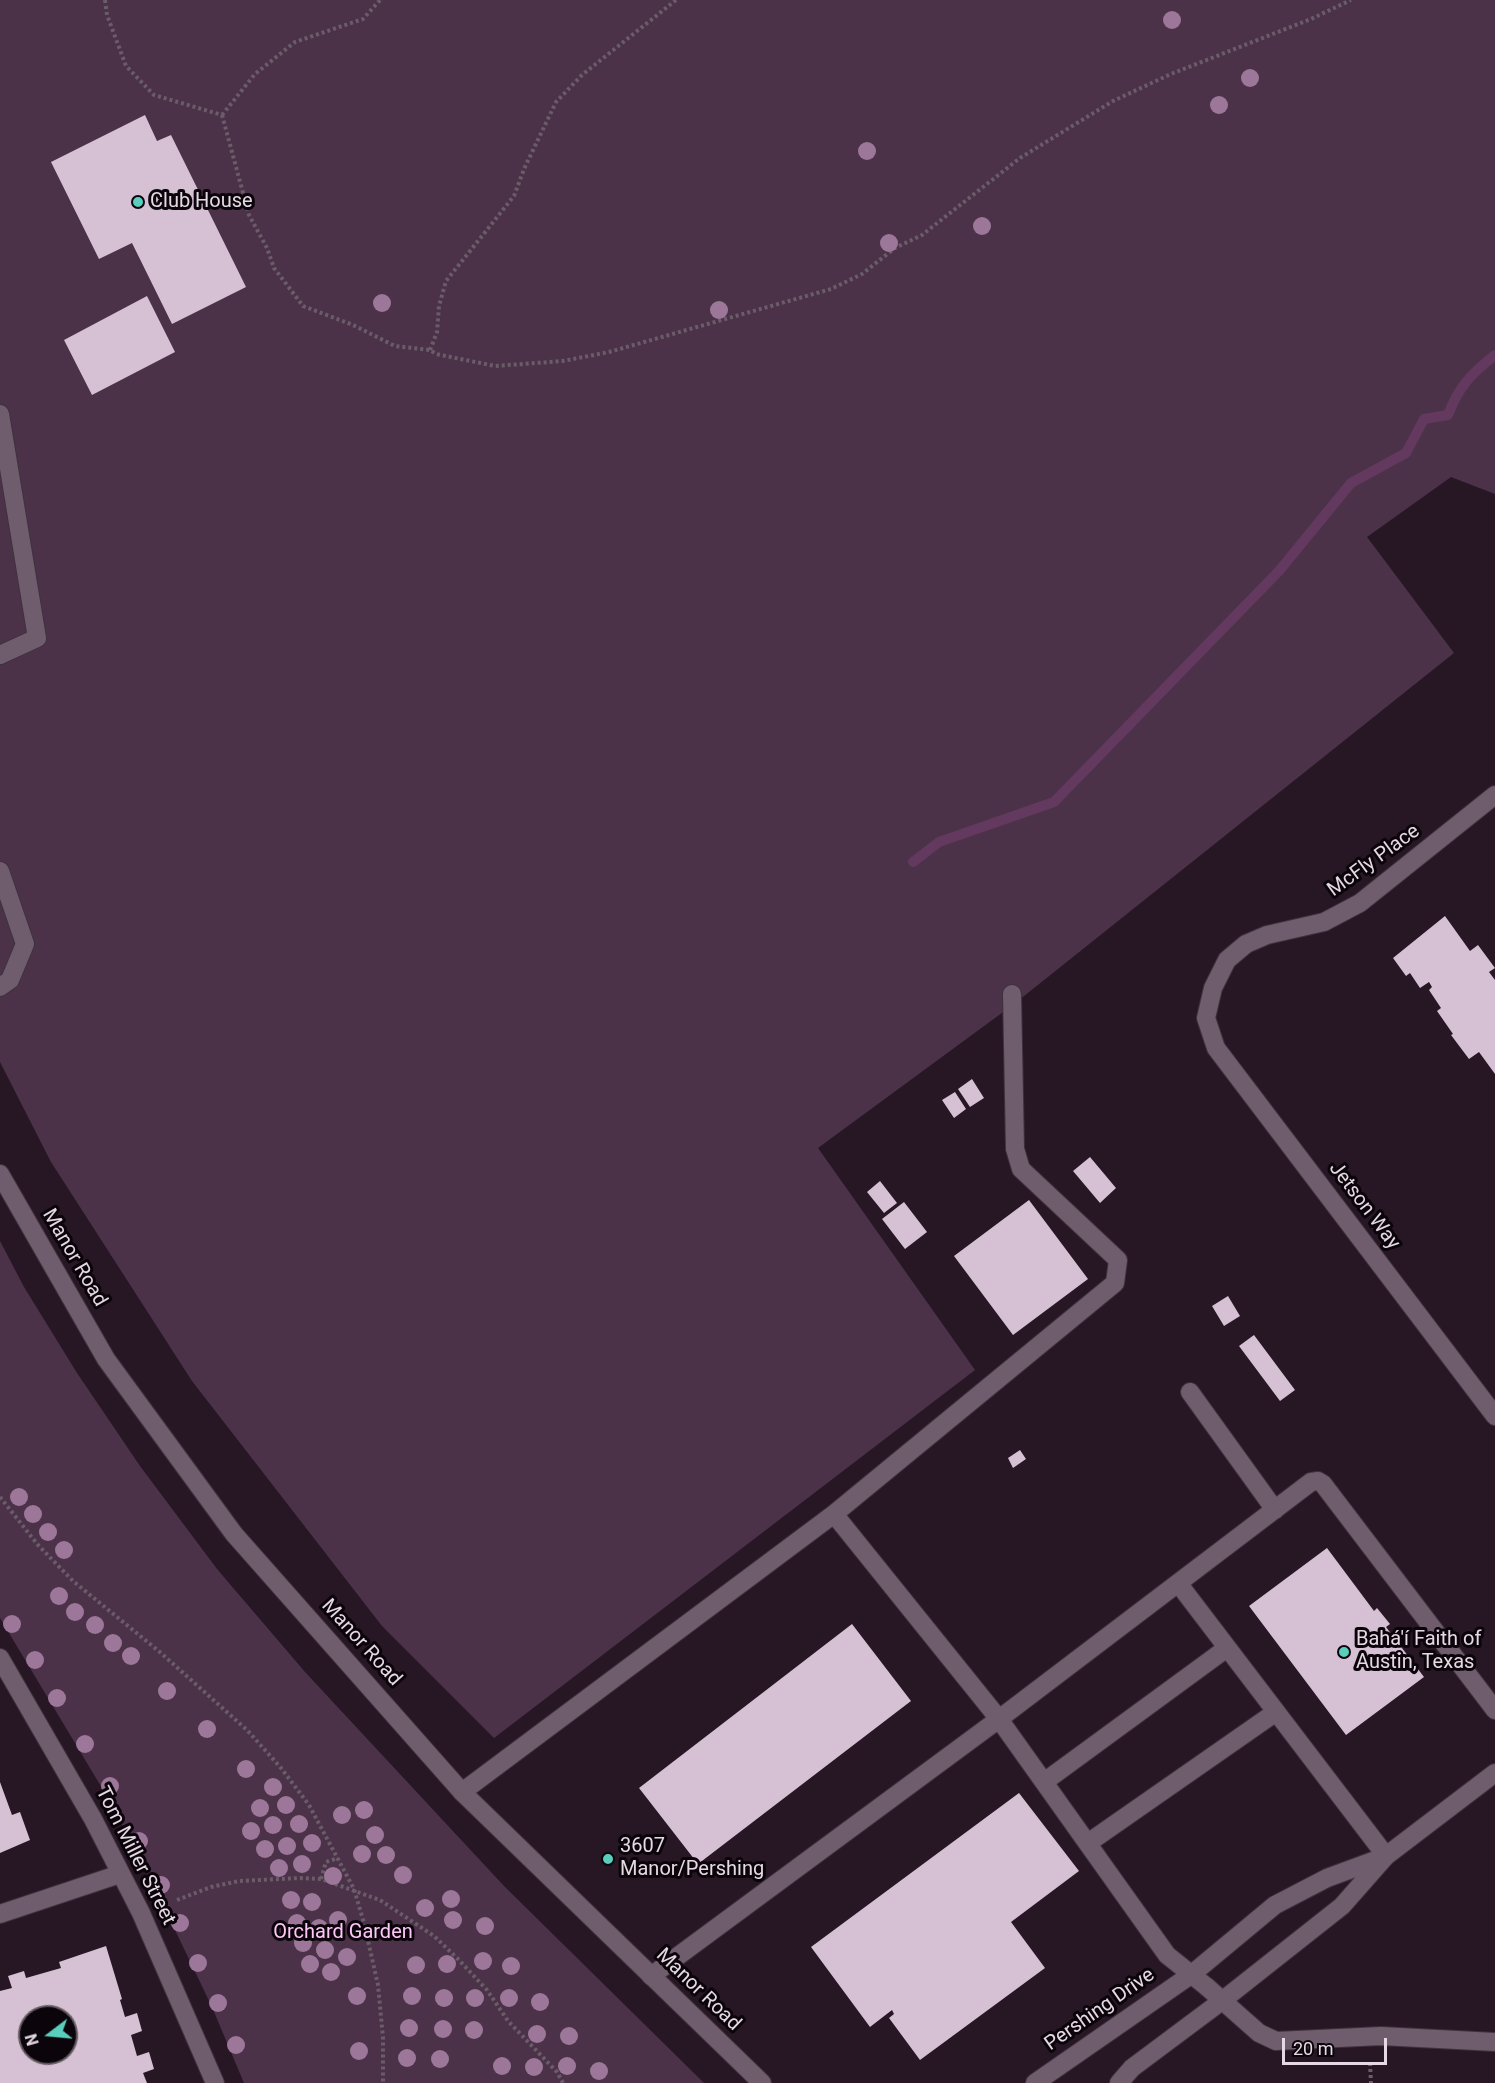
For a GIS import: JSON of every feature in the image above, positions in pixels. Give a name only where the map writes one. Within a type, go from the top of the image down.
[{"type":"street","points":[[0,414],[37,639],[0,655]]},
{"type":"street","name":"McFly Place","points":[[1206,1018],[1213,988],[1227,960],[1246,944],[1267,935],[1324,922],[1360,903],[1495,795]]},
{"type":"street","points":[[0,872],[25,944],[10,980],[0,987]]},
{"type":"street","points":[[462,1792],[834,1514],[1115,1283],[1118,1260],[1021,1170],[1015,1149],[1012,994]]},
{"type":"street","name":"Jetson Way","points":[[1206,1018],[1216,1048],[1495,1416]]},
{"type":"street","name":"Manor Road","points":[[0,1174],[106,1359],[234,1534],[462,1792],[762,2083]]},
{"type":"street","points":[[1190,1392],[1275,1510]]},
{"type":"street","points":[[651,1976],[999,1719],[1311,1482],[1318,1481],[1323,1484],[1495,1710]]},
{"type":"street","points":[[834,1514],[999,1719],[1167,1955],[1223,2000],[1259,2033],[1276,2041],[1381,2036],[1495,2042]]},
{"type":"street","points":[[1179,1583],[1386,1856]]},
{"type":"street","points":[[1044,1782],[1227,1648]]},
{"type":"street","name":"Tom Miller Street","points":[[0,1658],[93,1819],[141,1913],[215,2083]]},
{"type":"street","points":[[1088,1843],[1276,1712]]},
{"type":"street","points":[[1119,2083],[1132,2068],[1342,1906],[1386,1856],[1495,1773]]},
{"type":"street","name":"Pershing Drive","points":[[1035,2083],[1192,1974],[1275,1905],[1327,1878],[1386,1856]]},
{"type":"street","points":[[0,1914],[120,1874]]},
{"type":"path","points":[[105,0],[107,15],[126,66],[154,95],[222,115]]},
{"type":"path","points":[[222,115],[255,74],[296,42],[363,19],[380,0]]},
{"type":"path","points":[[430,350],[437,332],[439,306],[446,281],[514,196],[524,169],[556,102],[582,75],[676,0]]},
{"type":"path","points":[[222,115],[249,215],[267,248],[274,268],[303,306],[353,325],[395,346],[430,350],[436,354],[495,366],[563,361],[609,352],[739,317],[831,289],[862,274],[896,248],[922,234],[1020,158],[1113,102],[1171,74],[1311,19],[1351,0]]},
{"type":"path","points":[[0,1497],[38,1545],[73,1581],[161,1653],[247,1730],[281,1768],[309,1805],[354,1889],[378,1985],[383,2038],[383,2083]]},
{"type":"path","points":[[321,1879],[326,1862],[338,1858]]},
{"type":"path","points":[[177,1900],[211,1887],[239,1881],[267,1879],[321,1879],[380,1900],[442,1943],[487,1990],[508,2021],[556,2072],[563,2083]]},
{"type":"green space","points":[[0,0],[1495,0],[1495,494],[1451,477],[1367,537],[1454,653],[1014,1004],[818,1148],[975,1370],[494,1738],[382,1626],[192,1381],[51,1162],[0,1062]]},
{"type":"green space","name":"Orchard Garden","points":[[0,1241],[24,1287],[77,1373],[140,1466],[217,1569],[305,1672],[504,1886],[704,2083],[244,2083],[212,2007],[111,1803],[0,1618]]},
{"type":"building","name":"Club House","points":[[145,115],[157,141],[171,135],[246,287],[172,324],[132,243],[99,259],[51,162]]},
{"type":"building","points":[[147,296],[175,352],[92,395],[64,340]]},
{"type":"building","points":[[1445,916],[1470,951],[1478,945],[1495,968],[1489,972],[1495,980],[1495,1074],[1479,1052],[1469,1059],[1451,1035],[1453,1034],[1437,1011],[1441,1008],[1429,990],[1432,987],[1429,982],[1420,988],[1410,973],[1406,976],[1393,958]]},
{"type":"building","points":[[972,1079],[984,1098],[970,1107],[958,1089]]},
{"type":"building","points":[[955,1092],[966,1109],[954,1118],[942,1100]]},
{"type":"building","points":[[1090,1157],[1116,1188],[1100,1203],[1073,1171]]},
{"type":"building","points":[[880,1181],[897,1203],[884,1213],[867,1192]]},
{"type":"building","points":[[1029,1200],[1088,1279],[1013,1335],[954,1256]]},
{"type":"building","points":[[904,1202],[927,1232],[905,1249],[882,1219]]},
{"type":"building","points":[[1228,1296],[1240,1316],[1224,1326],[1212,1306]]},
{"type":"building","points":[[1254,1335],[1295,1390],[1280,1401],[1239,1346]]},
{"type":"building","points":[[1020,1450],[1026,1459],[1013,1468],[1008,1458]]},
{"type":"building","name":"Bahá'í Faith of Austin, Texas","points":[[1327,1548],[1374,1611],[1377,1608],[1390,1624],[1386,1627],[1424,1677],[1346,1735],[1249,1606]]},
{"type":"building","points":[[852,1624],[911,1701],[698,1864],[639,1788]]},
{"type":"building","points":[[0,1782],[12,1815],[20,1812],[30,1840],[0,1853]]},
{"type":"building","points":[[1019,1793],[1079,1871],[1011,1922],[1045,1968],[920,2060],[889,2018],[894,2014],[892,2010],[870,2027],[811,1947]]},
{"type":"building","points":[[106,1946],[125,2017],[137,2013],[142,2031],[131,2035],[137,2056],[149,2052],[154,2069],[143,2073],[147,2083],[0,2083],[0,1991],[12,1988],[8,1976],[24,1971],[26,1978],[61,1968],[59,1962]]},
{"type":"waterway","points":[[913,862],[939,842],[1054,802],[1279,571],[1351,483],[1406,453],[1424,419],[1448,415],[1467,381],[1495,355]]},
{"type":"place","name":"Club House","points":[[138,202]]},
{"type":"place","name":"Bahá'í Faith of Austin, Texas","points":[[1344,1652]]},
{"type":"place","name":"3607 Manor/Pershing","points":[[608,1859]]}]
